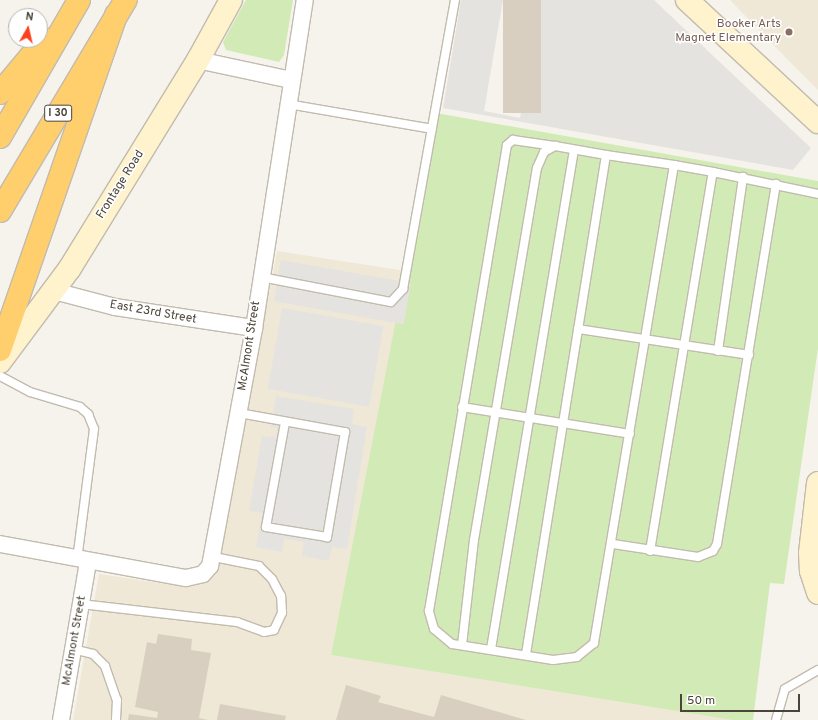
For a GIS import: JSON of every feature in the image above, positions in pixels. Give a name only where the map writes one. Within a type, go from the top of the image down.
[{"type":"highway","points":[[0,93],[79,0]]},
{"type":"highway","points":[[0,137],[79,0]]},
{"type":"highway","points":[[0,350],[121,8]]},
{"type":"highway","name":"I 30","points":[[0,211],[121,8]]},
{"type":"main road","name":"Frontage Road","points":[[0,362],[54,291],[198,60],[231,0]]},
{"type":"main road","points":[[687,0],[818,122]]},
{"type":"main road","points":[[818,483],[810,535],[811,571],[818,593]]},
{"type":"street","name":"McAlmont Street","points":[[61,720],[81,604],[83,561],[186,578],[203,574],[214,557],[254,328],[291,80],[305,0]]},
{"type":"street","points":[[198,60],[291,80]]},
{"type":"street","name":"East 23rd Street","points":[[54,291],[115,307],[254,328]]},
{"type":"street","points":[[0,544],[83,561]]},
{"type":"lane","points":[[261,277],[391,302],[403,288],[455,0]]},
{"type":"lane","points":[[288,104],[432,129]]},
{"type":"lane","points":[[674,165],[613,544],[594,643],[587,652],[566,659],[452,644],[439,636],[431,623],[429,611],[462,407],[507,146],[513,140],[555,146],[574,150],[674,165],[743,177],[818,194]]},
{"type":"lane","points":[[462,645],[474,540],[537,168],[544,152],[555,146]]},
{"type":"lane","points":[[491,649],[574,150]]},
{"type":"lane","points":[[526,654],[606,155]]},
{"type":"lane","points":[[650,551],[713,172]]},
{"type":"lane","points":[[718,351],[743,177]]},
{"type":"lane","points":[[613,544],[650,551],[698,557],[713,551],[725,503],[776,184]]},
{"type":"lane","points":[[578,329],[749,355]]},
{"type":"lane","points":[[0,376],[30,392],[80,407],[88,414],[94,429],[83,561]]},
{"type":"lane","points":[[462,407],[495,411],[563,424],[630,434]]},
{"type":"lane","points":[[239,413],[345,432],[326,537],[266,527],[285,422]]},
{"type":"lane","points":[[81,604],[237,622],[264,632],[274,630],[282,613],[280,596],[272,579],[258,566],[214,557]]},
{"type":"lane","points":[[73,649],[93,654],[105,666],[117,700],[116,720]]},
{"type":"lane","points":[[776,720],[784,690],[818,670]]},
{"type":"shaded area","points":[[461,0],[503,0],[484,111],[520,118],[541,0],[654,0],[811,148],[793,170],[443,108]]},
{"type":"shaded area","name":"Booker Arts Magnet Elementary","points":[[730,0],[818,0],[818,90],[791,63]]},
{"type":"shaded area","points":[[277,251],[406,271],[331,655],[732,720],[73,720],[99,574],[186,587],[202,583],[216,574]]},
{"type":"shaded area","points":[[281,260],[411,283],[404,324],[274,301]]},
{"type":"shaded area","points":[[282,308],[383,326],[369,407],[268,389]]},
{"type":"shaded area","points":[[276,396],[354,409],[352,424],[367,427],[347,549],[332,547],[329,561],[302,556],[304,542],[284,539],[282,552],[256,547],[262,513],[249,511],[262,436],[276,437],[277,428],[271,427]]},
{"type":"green space","points":[[246,0],[293,0],[284,55],[279,62],[226,50],[223,42]]},
{"type":"green space","points":[[436,113],[818,181],[818,348],[784,584],[770,583],[753,720],[732,720],[331,655]]},
{"type":"building","points":[[503,0],[541,0],[541,113],[503,113]]},
{"type":"building","points":[[158,634],[192,639],[191,650],[211,653],[199,718],[208,720],[128,720],[129,714],[157,718],[158,712],[135,707],[147,642],[156,644]]},
{"type":"building","points":[[346,685],[381,696],[378,702],[434,717],[441,695],[526,720],[336,720]]},
{"type":"building","points":[[220,704],[286,716],[285,720],[217,720]]},
{"type":"place","name":"Booker Arts Magnet Elementary","points":[[789,32]]}]
